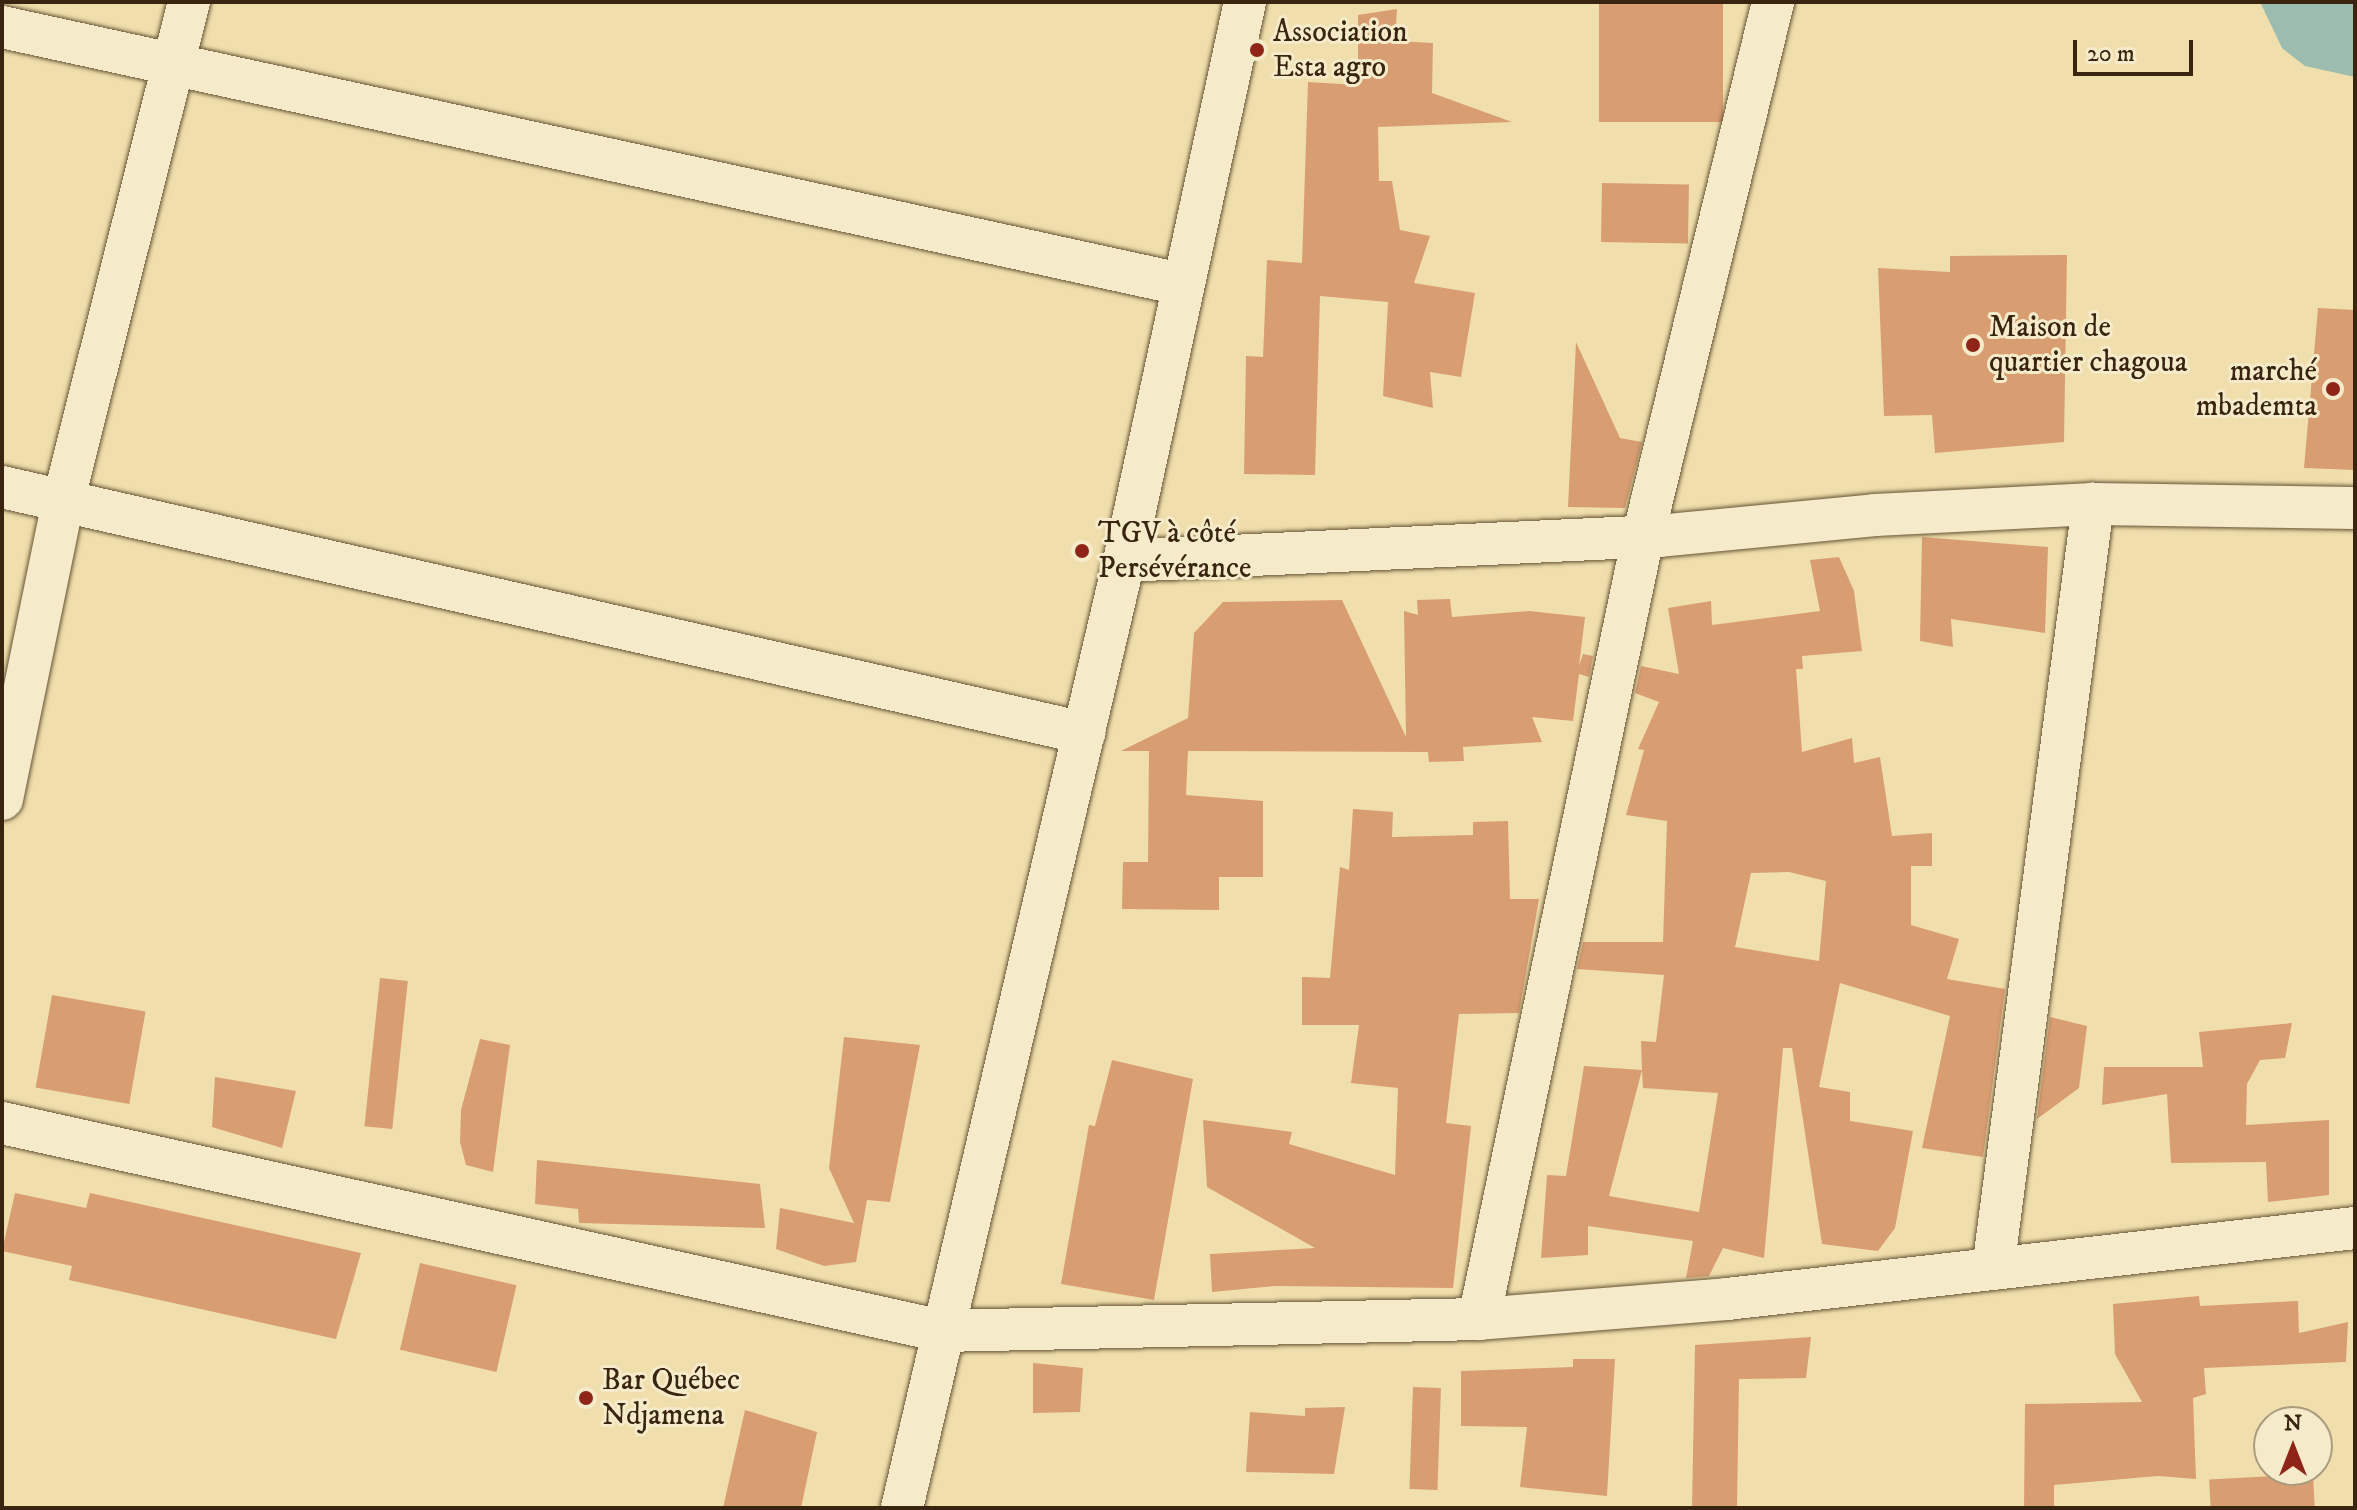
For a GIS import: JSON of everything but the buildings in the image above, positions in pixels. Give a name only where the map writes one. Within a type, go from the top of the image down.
[{"type":"street","points":[[2,799],[63,502],[189,2]]},
{"type":"street","points":[[902,1508],[1124,561],[1181,284],[1245,2]]},
{"type":"street","points":[[1479,1319],[1643,537],[1773,2]]},
{"type":"street","points":[[2,27],[1181,284]]},
{"type":"street","points":[[2,487],[1084,733]]},
{"type":"street","points":[[1124,561],[1643,537],[2093,504],[2355,508]]},
{"type":"street","points":[[1993,1269],[2093,504]]},
{"type":"street","points":[[2,1123],[942,1331],[1479,1319],[1993,1269],[2355,1228]]},
{"type":"shaded area","points":[[2260,2],[2355,2],[2355,77],[2305,66],[2282,48]]},
{"type":"place","name":"Association Esta agro","points":[[1257,50]]},
{"type":"place","name":"Maison de quartier chagoua","points":[[1973,345]]},
{"type":"place","name":"marché mbademta","points":[[2333,389]]},
{"type":"place","name":"TGV à côté Persévérance","points":[[1082,551]]},
{"type":"place","name":"Bar Québec Ndjamena","points":[[586,1398]]}]
